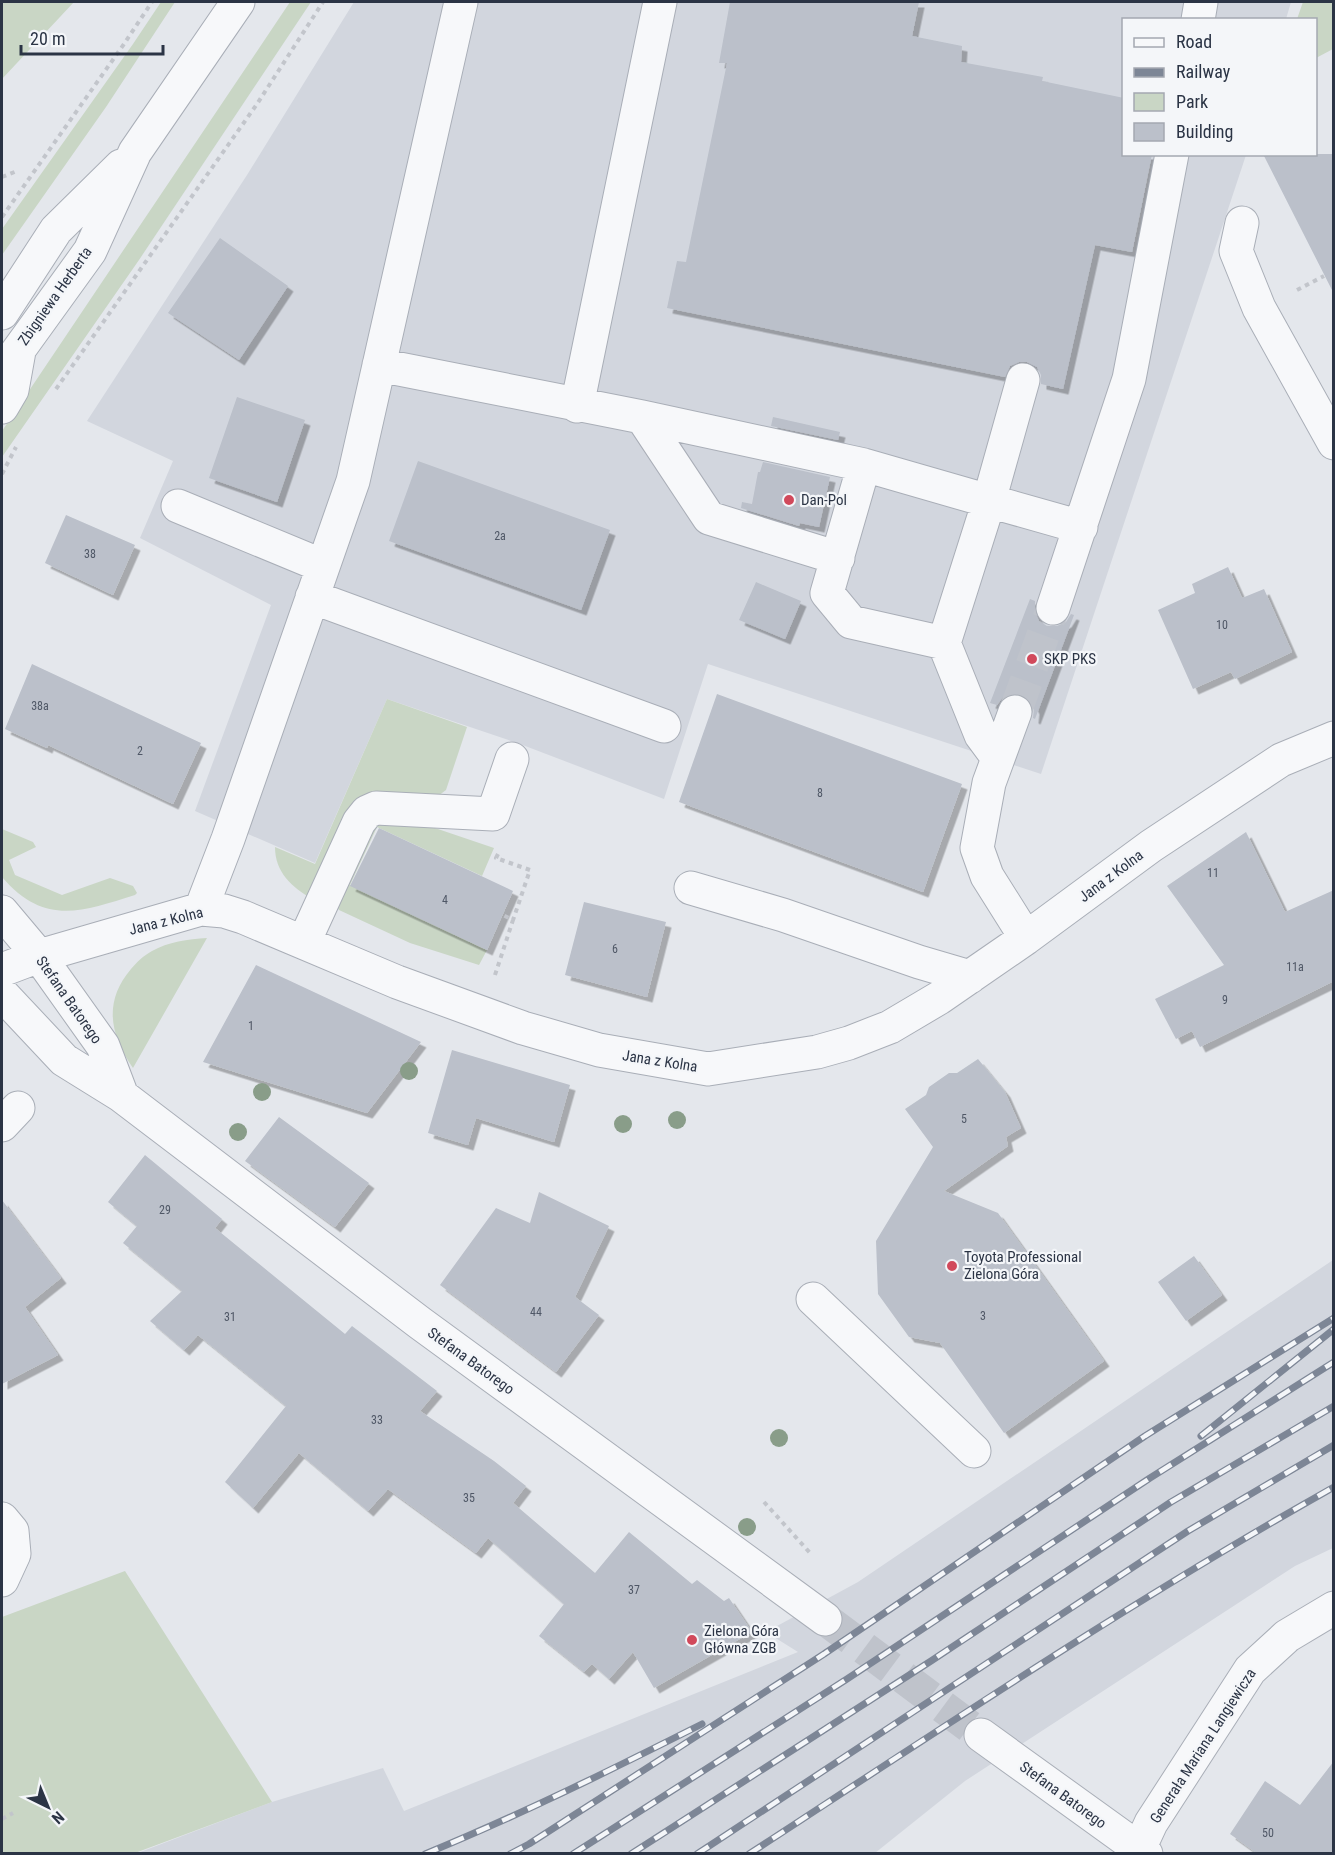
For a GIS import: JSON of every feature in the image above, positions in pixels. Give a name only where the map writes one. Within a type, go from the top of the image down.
[{"type":"street","name":"Zbigniewa Herberta","points":[[2,373],[90,250],[135,152],[238,2]]},
{"type":"street","points":[[201,909],[228,839],[353,481],[461,2]]},
{"type":"street","points":[[577,406],[660,2]]},
{"type":"street","points":[[1198,18],[1201,2]]},
{"type":"street","name":"Zbigniewa Herberta","points":[[2,313],[56,230],[135,152]]},
{"type":"street","points":[[1053,608],[1129,380],[1172,156]]},
{"type":"street","points":[[1242,223],[1236,251],[1259,308],[1334,443]]},
{"type":"street","points":[[2,407],[12,390],[20,346]]},
{"type":"street","points":[[380,365],[577,406],[642,417],[864,465],[1081,527]]},
{"type":"street","points":[[998,758],[981,735],[945,643],[989,501],[1023,380]]},
{"type":"street","points":[[642,417],[709,518],[838,558]]},
{"type":"street","points":[[864,465],[827,593],[851,622],[945,643]]},
{"type":"street","points":[[178,506],[323,566]]},
{"type":"street","points":[[312,597],[664,726]]},
{"type":"street","points":[[1015,712],[989,783],[977,848],[987,876],[1026,938]]},
{"type":"street","name":"Jana z Kolna","points":[[2,970],[39,956],[201,909],[224,911],[397,982],[523,1028],[599,1050],[708,1068],[817,1052],[849,1043],[890,1027],[939,998],[1026,938],[1151,846],[1235,790],[1281,760],[1334,738]]},
{"type":"street","points":[[304,942],[359,822],[367,812],[376,808],[493,814],[512,759]]},
{"type":"street","points":[[691,888],[783,915],[919,962],[970,977]]},
{"type":"street","name":"Stefana Batorego","points":[[2,912],[39,956],[103,1046],[122,1096]]},
{"type":"street","name":"Stefana Batorego","points":[[2,994],[64,1060],[122,1096],[158,1126],[420,1323],[825,1619]]},
{"type":"street","points":[[2,1018],[38,1033]]},
{"type":"street","points":[[813,1299],[974,1451]]},
{"type":"street","points":[[2,1519],[12,1531],[14,1554],[2,1580]]},
{"type":"street","name":"Generała Mariana Langiewicza","points":[[1143,1852],[1151,1823],[1250,1670],[1287,1636],[1334,1608]]},
{"type":"street","name":"Stefana Batorego","points":[[981,1735],[1143,1852]]},
{"type":"path","points":[[2,217],[152,2]]},
{"type":"path","points":[[52,394],[257,104],[323,2]]},
{"type":"path","points":[[2,177],[17,171]]},
{"type":"path","points":[[2,474],[20,440]]},
{"type":"path","points":[[492,981],[513,920],[503,915]]},
{"type":"path","points":[[764,1502],[817,1561]]},
{"type":"path","points":[[2,1819],[13,1813]]},
{"type":"shaded area","points":[[354,2],[1291,2],[1286,18],[1122,18],[1122,156],[1246,156],[1041,774],[708,664],[664,799],[520,744],[387,699],[315,863],[195,811],[271,605],[140,538],[173,461],[87,421],[247,175]]},
{"type":"shaded area","points":[[1333,1260],[1333,1548],[1295,1566],[965,1781],[875,1853],[135,1854],[272,1802],[383,1768],[404,1811],[798,1652],[766,1632],[858,1582]]},
{"type":"green space","points":[[2,2],[74,2],[2,79]]},
{"type":"green space","points":[[161,2],[175,2],[106,107],[2,255],[2,229]]},
{"type":"green space","points":[[290,2],[311,2],[139,260],[2,457],[2,431]]},
{"type":"green space","points":[[1303,2],[1333,2],[1333,49],[1317,57],[1317,18],[1297,18]]},
{"type":"green space","points":[[387,699],[467,727],[446,790],[438,796],[379,794],[313,899],[298,890],[281,872],[275,847],[315,864]]},
{"type":"green space","points":[[377,822],[432,827],[494,848],[482,876],[377,827],[350,885],[487,950],[479,965],[410,943],[339,910],[336,906]]},
{"type":"green space","points":[[2,829],[33,842],[36,847],[9,860],[15,875],[62,895],[110,878],[133,886],[137,893],[80,910],[48,909],[33,903],[18,893],[2,877]]},
{"type":"green space","points":[[207,938],[133,1068],[119,1043],[113,1018],[113,1006],[122,981],[143,957],[152,951],[165,945]]},
{"type":"green space","points":[[125,1571],[272,1802],[135,1853],[2,1853],[2,1617]]},
{"type":"building","points":[[730,2],[919,2],[912,36],[962,46],[961,62],[1043,77],[1042,81],[1122,98],[1122,156],[1152,156],[1132,252],[1095,245],[1063,389],[1041,384],[1041,375],[1037,367],[1027,362],[1019,362],[1010,366],[1005,377],[667,308],[677,261],[686,262],[727,63],[719,63]]},
{"type":"building","points":[[1334,154],[1334,294],[1264,156]]},
{"type":"building","points":[[220,238],[288,286],[239,360],[168,313]]},
{"type":"building","points":[[237,397],[305,420],[277,502],[209,478]]},
{"type":"building","points":[[773,417],[840,432],[838,440],[771,426]]},
{"type":"building","points":[[418,461],[610,530],[581,610],[389,541]]},
{"type":"building","name":"Dan-Pol","points":[[763,462],[830,477],[819,527],[800,523],[799,526],[741,508],[742,502],[752,504],[758,472]]},
{"type":"building","points":[[66,515],[135,545],[113,595],[45,563]]},
{"type":"building","points":[[1228,567],[1242,598],[1264,589],[1292,652],[1235,679],[1231,672],[1193,689],[1158,610],[1195,593],[1192,584]]},
{"type":"building","points":[[756,582],[801,601],[785,639],[739,620]]},
{"type":"building","name":"SKP PKS","points":[[1030,599],[1035,601],[1035,612],[1039,621],[1047,626],[1057,626],[1066,622],[1071,614],[1074,615],[1035,719],[1030,700],[1021,694],[1003,697],[997,705],[990,703]]},
{"type":"building","points":[[32,664],[201,743],[173,804],[48,745],[47,748],[5,729]]},
{"type":"building","points":[[717,694],[962,784],[923,892],[679,802]]},
{"type":"building","points":[[379,828],[513,891],[487,950],[350,886]]},
{"type":"building","points":[[1246,832],[1285,912],[1334,890],[1334,981],[1200,1047],[1192,1031],[1176,1039],[1155,999],[1224,965],[1167,886]]},
{"type":"building","points":[[584,902],[666,922],[647,997],[565,975]]},
{"type":"building","points":[[256,965],[421,1042],[367,1113],[203,1062]]},
{"type":"building","points":[[452,1050],[570,1085],[554,1142],[476,1118],[468,1145],[428,1133]]},
{"type":"building","points":[[978,1059],[1005,1092],[1021,1128],[1006,1137],[1008,1146],[944,1191],[998,1213],[1104,1361],[1004,1433],[940,1343],[909,1337],[878,1294],[876,1241],[933,1147],[905,1109],[926,1095],[929,1087],[949,1073],[957,1073]]},
{"type":"building","points":[[279,1117],[369,1183],[335,1227],[245,1161]]},
{"type":"building","points":[[145,1155],[222,1219],[215,1228],[345,1334],[352,1326],[437,1391],[420,1411],[494,1461],[526,1486],[513,1503],[595,1573],[629,1532],[692,1584],[697,1580],[724,1601],[729,1598],[752,1632],[654,1688],[633,1652],[609,1679],[592,1664],[584,1672],[539,1636],[564,1604],[488,1538],[476,1553],[388,1489],[368,1511],[299,1453],[253,1508],[225,1482],[286,1406],[198,1335],[184,1350],[150,1321],[182,1291],[123,1243],[137,1226],[108,1202]]},
{"type":"building","points":[[539,1192],[609,1226],[575,1297],[599,1315],[556,1372],[440,1285],[496,1208],[530,1223]]},
{"type":"building","points":[[2,1200],[61,1278],[25,1307],[58,1355],[2,1384]]},
{"type":"building","points":[[1194,1256],[1222,1295],[1186,1321],[1158,1282]]},
{"type":"building","points":[[1334,1761],[1334,1854],[1258,1854],[1230,1834],[1265,1781],[1300,1805]]},
{"type":"tunnel","points":[[1015,712],[1053,608]]},
{"type":"tunnel","points":[[825,1619],[981,1735]]},
{"type":"railway","points":[[510,1854],[824,1654],[1145,1436],[1334,1318]]},
{"type":"railway","points":[[1201,1436],[1334,1329]]},
{"type":"railway","points":[[573,1854],[847,1679],[1150,1478],[1334,1362]]},
{"type":"railway","points":[[631,1854],[931,1661],[1171,1502],[1334,1406]]},
{"type":"railway","points":[[697,1854],[1188,1531],[1334,1445]]},
{"type":"railway","points":[[749,1854],[1111,1620],[1334,1487]]},
{"type":"railway","points":[[425,1854],[565,1792],[702,1724]]},
{"type":"place","name":"Dan-Pol","points":[[789,500]]},
{"type":"place","name":"SKP PKS","points":[[1032,659]]},
{"type":"place","name":"Toyota Professional Zielona Góra","points":[[952,1266]]},
{"type":"place","name":"Zielona Góra Główna ZGB","points":[[692,1640]]}]
